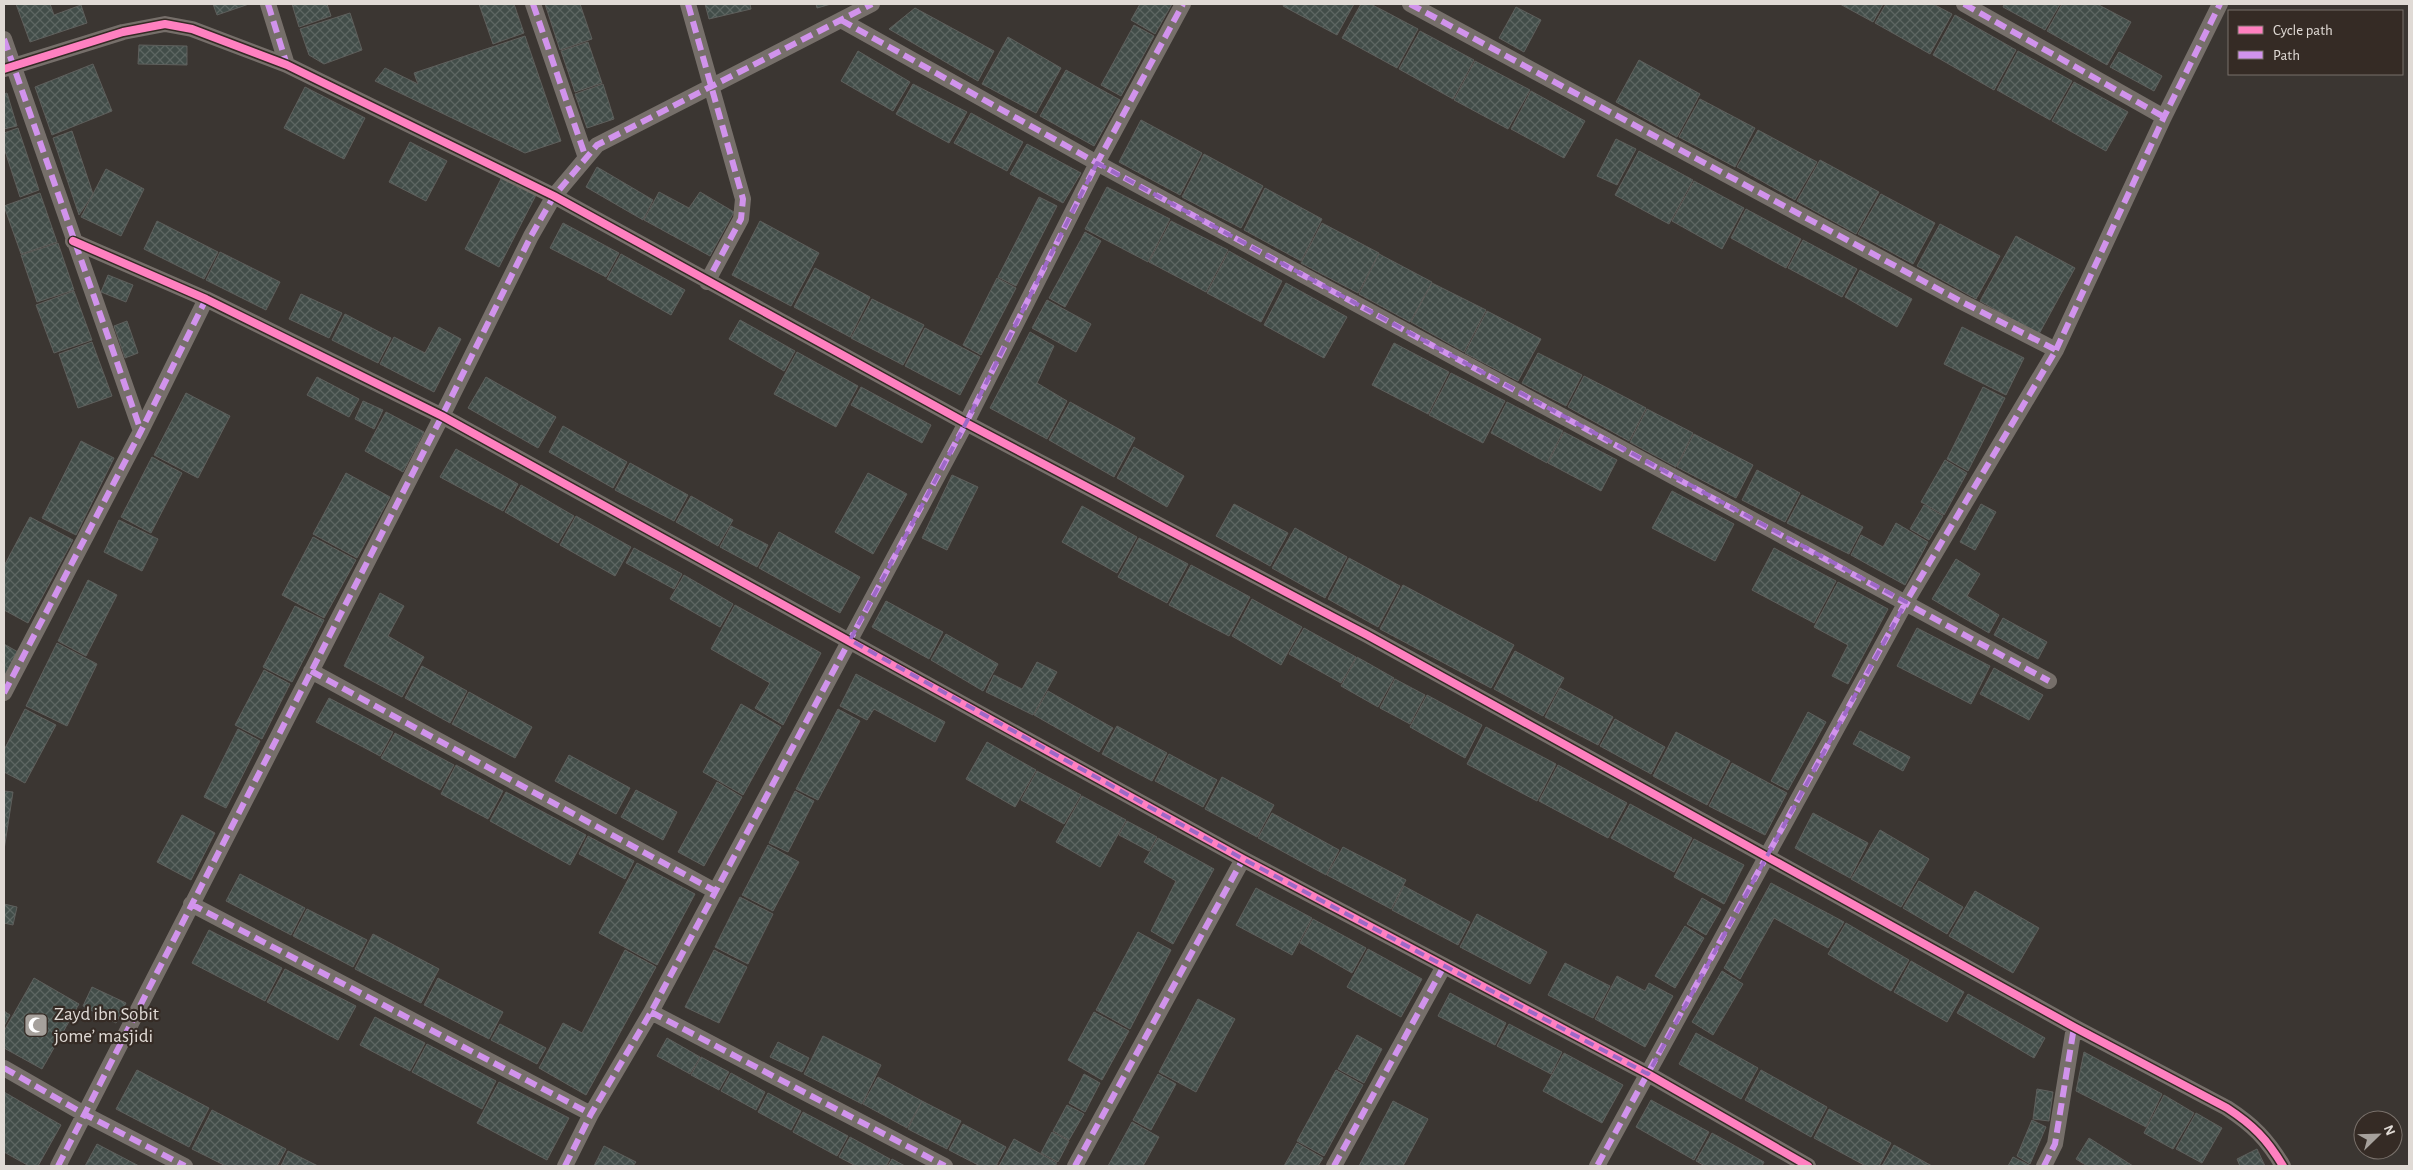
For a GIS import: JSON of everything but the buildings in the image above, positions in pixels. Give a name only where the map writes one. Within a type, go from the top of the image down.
[{"type":"street","points":[[268,4],[288,65]]},
{"type":"street","points":[[533,4],[586,158]]},
{"type":"street","points":[[688,4],[743,199],[741,219],[707,282]]},
{"type":"street","points":[[58,1166],[86,1116],[191,904],[442,416],[531,236],[554,196],[597,144],[872,4]]},
{"type":"street","points":[[564,1166],[651,1012],[966,423],[1097,163],[1183,4]]},
{"type":"street","points":[[1410,4],[2056,350]]},
{"type":"street","points":[[1964,4],[2164,117]]},
{"type":"street","points":[[1597,1166],[1906,602],[2056,350],[2164,117],[2220,4]]},
{"type":"street","points":[[842,20],[1097,163],[2049,681]]},
{"type":"street","points":[[8,68],[123,32],[164,24],[192,29],[288,65],[554,196],[966,423],[1367,635],[2074,1027],[2227,1108],[2251,1124],[2272,1148],[2282,1166]]},
{"type":"street","points":[[4,39],[8,68],[73,241],[141,431]]},
{"type":"street","points":[[73,241],[206,299],[442,416],[1243,859],[1648,1074],[1808,1166]]},
{"type":"street","points":[[4,693],[141,431],[206,299]]},
{"type":"street","points":[[311,671],[715,891]]},
{"type":"street","points":[[1075,1166],[1243,859]]},
{"type":"street","points":[[191,904],[592,1114]]},
{"type":"street","points":[[1334,1166],[1444,966]]},
{"type":"street","points":[[651,1012],[945,1166]]},
{"type":"street","points":[[2044,1166],[2055,1144],[2074,1027]]},
{"type":"street","points":[[4,1068],[86,1116],[185,1166]]},
{"type":"highlighted area","points":[[1097,163],[1906,602],[1648,1074],[1243,859],[850,640],[966,423]]},
{"type":"marked path","points":[[268,4],[287,65]]},
{"type":"marked path","points":[[533,4],[586,158]]},
{"type":"marked path","points":[[688,4],[743,199],[741,219],[707,282]]},
{"type":"marked path","points":[[58,1166],[442,416],[531,236],[554,196],[597,145],[872,4]]},
{"type":"marked path","points":[[565,1166],[591,1114],[651,1012],[966,423],[1097,163],[1183,4]]},
{"type":"marked path","points":[[1410,4],[1962,302],[2056,350],[1906,602],[1597,1166]]},
{"type":"marked path","points":[[1964,4],[2164,117]]},
{"type":"marked path","points":[[2056,350],[2164,117],[2220,4]]},
{"type":"marked path","points":[[841,20],[1097,163],[2049,681]]},
{"type":"marked path","points":[[4,39],[141,431]]},
{"type":"marked path","points":[[4,693],[141,431],[206,299]]},
{"type":"marked path","points":[[311,671],[715,891]]},
{"type":"marked path","points":[[1075,1166],[1243,859]]},
{"type":"marked path","points":[[191,904],[591,1114]]},
{"type":"marked path","points":[[1334,1166],[1444,966]]},
{"type":"marked path","points":[[651,1012],[945,1166]]},
{"type":"marked path","points":[[2044,1166],[2055,1144],[2074,1027]]},
{"type":"marked path","points":[[4,1068],[86,1115],[185,1166]]},
{"type":"cycle path","points":[[4,69],[123,32],[165,24],[192,29],[287,65],[554,196],[966,423],[1367,635],[2074,1027],[2227,1108],[2259,1133],[2283,1166]]},
{"type":"cycle path","points":[[73,241],[206,299],[442,416],[1243,859],[1648,1074],[1808,1166]]},
{"type":"place","name":"Zayd ibn Sobit jome’ masjidi","points":[[36,1025]]}]
